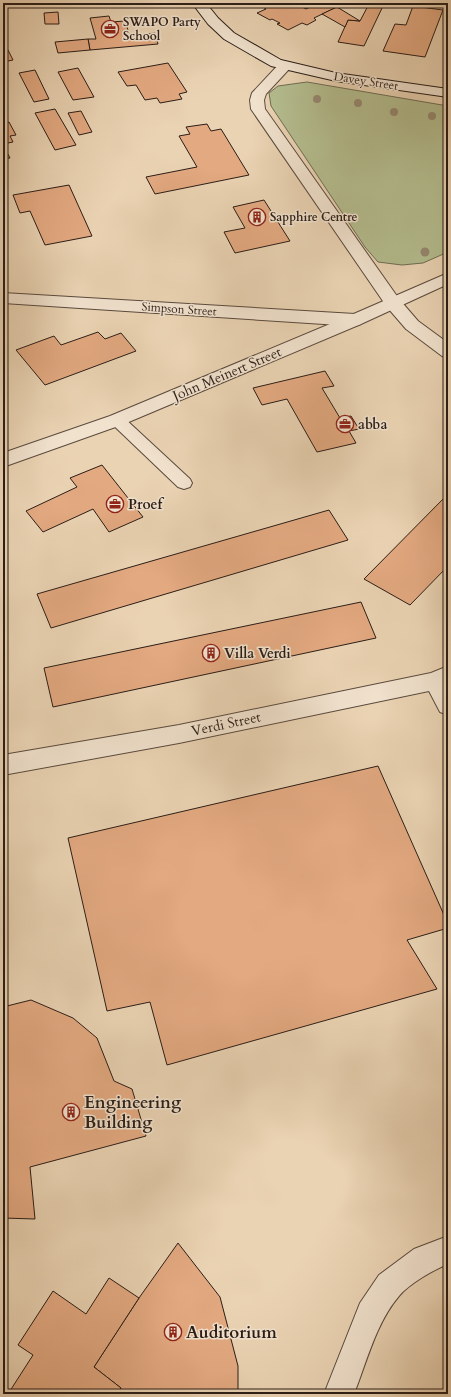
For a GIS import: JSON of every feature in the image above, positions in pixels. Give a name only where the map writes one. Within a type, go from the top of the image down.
[{"type":"street","name":"Davey Street","points":[[199,3],[213,21],[229,36],[276,63],[336,77],[448,93]]},
{"type":"street","points":[[285,66],[259,93],[257,100],[258,109],[393,303],[412,325],[448,352]]},
{"type":"street","name":"John Meinert Street","points":[[3,460],[117,420],[355,320],[448,278]]},
{"type":"street","name":"Simpson Street","points":[[3,298],[355,320]]},
{"type":"street","points":[[442,678],[448,706]]},
{"type":"street","name":"Verdi Street","points":[[3,765],[179,734],[442,678]]},
{"type":"street","points":[[339,1394],[370,1313],[389,1285],[424,1259],[448,1250]]},
{"type":"lane","points":[[117,420],[184,483]]},
{"type":"green space","points":[[307,82],[448,106],[448,252],[423,263],[402,265],[378,262],[365,247],[271,106],[269,93],[278,86]]},
{"type":"building","points":[[286,3],[291,5],[295,3],[306,9],[318,3],[329,3],[337,7],[314,18],[316,20],[307,25],[302,23],[288,30],[277,24],[280,23],[272,19],[270,20],[257,13],[266,9],[258,4]]},
{"type":"building","points":[[369,4],[383,6],[364,46],[338,42],[348,20],[360,21]]},
{"type":"building","points":[[413,6],[443,10],[425,57],[383,51],[395,24],[406,25]]},
{"type":"building","points":[[337,7],[360,21],[348,20],[345,27],[322,14]]},
{"type":"building","points":[[58,12],[59,24],[45,24],[44,13]]},
{"type":"building","name":"SWAPO Party School","points":[[109,16],[111,22],[125,21],[130,36],[155,33],[158,44],[90,50],[88,39],[96,39],[90,18]]},
{"type":"building","points":[[88,39],[90,50],[58,53],[55,42]]},
{"type":"building","points":[[8,50],[13,60],[3,62],[3,51]]},
{"type":"building","points":[[168,63],[187,92],[179,94],[182,99],[160,103],[157,98],[145,100],[136,85],[127,86],[118,72]]},
{"type":"building","points":[[78,68],[94,97],[73,100],[58,72]]},
{"type":"building","points":[[35,70],[49,99],[34,102],[19,73]]},
{"type":"building","points":[[55,109],[76,145],[55,150],[35,113]]},
{"type":"building","points":[[81,111],[92,132],[79,135],[68,113]]},
{"type":"building","points":[[9,122],[16,135],[10,136],[13,142],[3,144],[3,123]]},
{"type":"building","points":[[207,124],[211,131],[221,129],[249,175],[155,194],[146,177],[197,167],[179,136],[190,134],[186,127]]},
{"type":"building","points":[[3,145],[10,158],[3,159]]},
{"type":"building","points":[[69,185],[92,236],[45,245],[30,211],[20,213],[13,195]]},
{"type":"building","name":"Sapphire Centre","points":[[264,200],[290,241],[235,253],[224,232],[245,228],[233,207]]},
{"type":"building","points":[[98,332],[105,339],[121,333],[136,351],[45,385],[16,350],[54,336],[61,345]]},
{"type":"building","points":[[325,371],[334,386],[322,388],[340,418],[351,416],[359,429],[349,431],[356,443],[317,452],[287,399],[262,405],[253,388]]},
{"type":"building","points":[[102,465],[143,517],[109,532],[93,509],[43,532],[26,511],[77,487],[70,478]]},
{"type":"building","points":[[448,494],[448,566],[410,605],[364,579]]},
{"type":"building","points":[[329,510],[348,540],[51,628],[37,594]]},
{"type":"building","name":"Villa Verdi","points":[[361,602],[376,638],[53,707],[44,668]]},
{"type":"building","points":[[378,766],[448,924],[448,928],[407,940],[437,989],[167,1065],[150,1002],[107,1011],[68,838]]},
{"type":"building","name":"Engineering Building","points":[[31,1000],[73,1018],[97,1038],[114,1081],[132,1089],[146,1136],[30,1167],[35,1219],[3,1218],[3,1007]]},
{"type":"building","name":"Auditorium","points":[[178,1243],[220,1297],[238,1366],[238,1394],[117,1394],[121,1388],[94,1367],[139,1298]]},
{"type":"building","points":[[109,1278],[139,1298],[94,1367],[121,1388],[117,1394],[8,1394],[33,1355],[18,1345],[53,1291],[86,1314]]},
{"type":"place","name":"SWAPO Party School","points":[[110,29]]},
{"type":"place","name":"Sapphire Centre","points":[[257,217]]},
{"type":"place","name":"abba","points":[[345,424]]},
{"type":"place","name":"Proef","points":[[115,504]]},
{"type":"place","name":"Villa Verdi","points":[[211,653]]},
{"type":"place","name":"Engineering Building","points":[[71,1112]]},
{"type":"place","name":"Auditorium","points":[[173,1332]]}]
